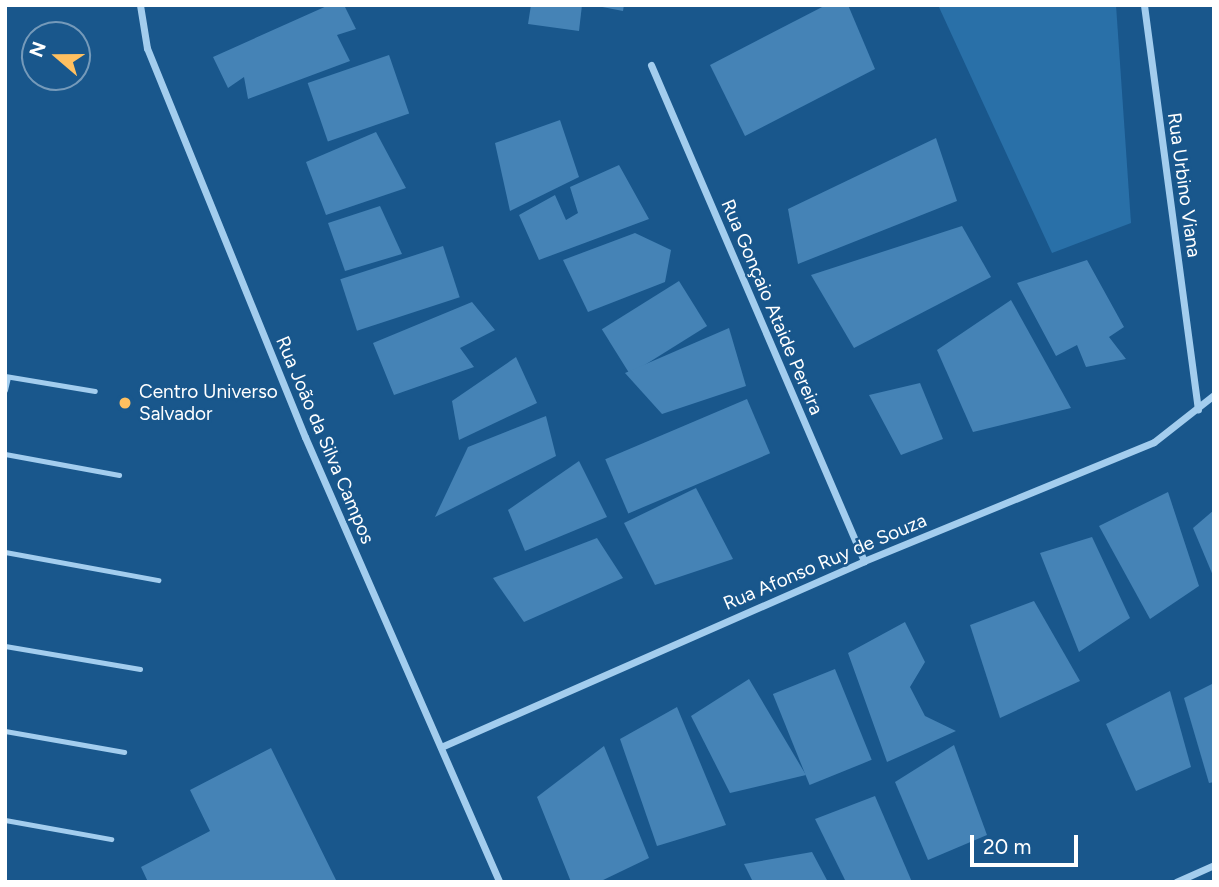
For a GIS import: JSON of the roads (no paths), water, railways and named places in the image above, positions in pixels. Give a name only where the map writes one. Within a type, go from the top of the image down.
[{"type":"street","name":"Rua João da Silva Campos","points":[[139,5],[147,48],[305,437],[499,882]]},
{"type":"street","name":"Rua Urbino Viana","points":[[1144,5],[1198,410]]},
{"type":"street","name":"Rua Gonçaio Ataide Pereira","points":[[651,65],[864,561]]},
{"type":"street","name":"Rua Afonso Ruy de Souza","points":[[440,747],[864,561],[1154,442],[1214,395]]},
{"type":"street","points":[[1176,882],[1214,866]]},
{"type":"lane","points":[[5,390],[6,376],[95,391]]},
{"type":"lane","points":[[5,454],[119,475]]},
{"type":"lane","points":[[5,552],[158,580]]},
{"type":"lane","points":[[5,646],[141,669]]},
{"type":"lane","points":[[5,731],[124,752]]},
{"type":"lane","points":[[5,820],[111,839]]},
{"type":"place","name":"Centro Universo Salvador","points":[[125,403]]}]
